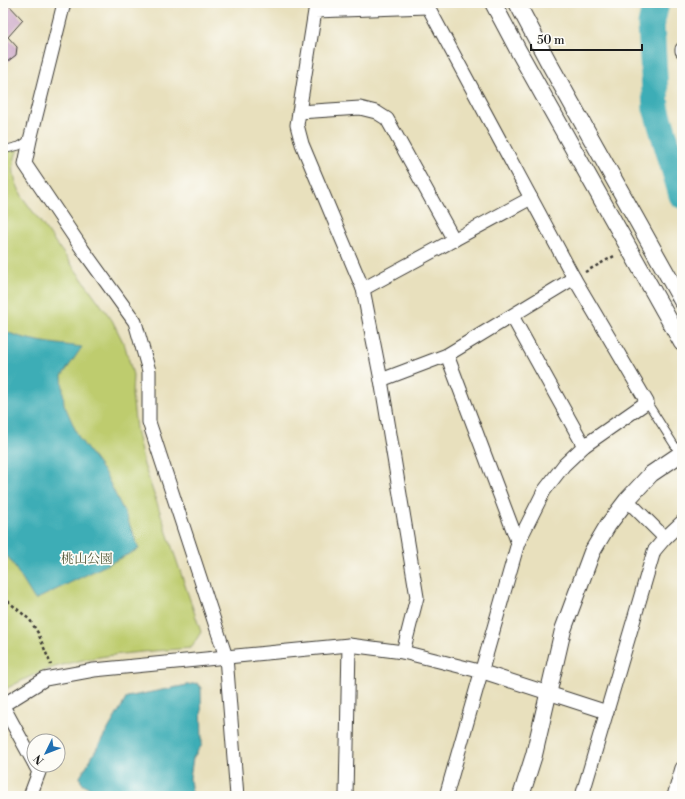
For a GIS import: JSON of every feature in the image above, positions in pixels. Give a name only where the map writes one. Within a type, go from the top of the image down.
[{"type":"street","points":[[64,3],[25,164],[83,250],[135,322],[148,371],[149,422],[226,657],[237,796]]},
{"type":"street","points":[[493,3],[682,343]]},
{"type":"street","points":[[517,3],[682,301]]},
{"type":"street","points":[[403,652],[417,597],[381,380],[364,289],[302,144],[297,125],[315,12],[426,5],[574,278],[647,402],[584,446],[564,465],[544,491],[518,543],[483,672],[446,796]]},
{"type":"street","points":[[299,112],[360,108],[376,112],[387,119],[454,240]]},
{"type":"street","points":[[364,289],[531,198]]},
{"type":"street","points":[[381,380],[447,355],[574,278]]},
{"type":"street","points":[[512,316],[584,446]]},
{"type":"street","points":[[447,355],[518,543]]},
{"type":"street","points":[[521,796],[534,755],[563,630],[592,552],[608,525],[627,500],[651,474],[681,453]]},
{"type":"street","points":[[627,500],[665,538]]},
{"type":"street","points":[[583,796],[654,551],[682,522]]},
{"type":"street","points":[[346,796],[349,645]]},
{"type":"street","points":[[26,748],[3,706],[44,679],[94,670],[349,645],[403,652],[483,672],[607,712]]},
{"type":"street","points":[[674,796],[682,768]]},
{"type":"street","points":[[30,796],[39,773]]},
{"type":"lane","points":[[3,150],[19,146],[30,140]]},
{"type":"lane","points":[[647,402],[681,453]]},
{"type":"path","points":[[574,278],[629,247]]},
{"type":"path","points":[[3,597],[30,620],[38,633],[56,677]]},
{"type":"green space","name":"桃山公園","points":[[19,146],[14,161],[14,173],[23,198],[112,320],[125,346],[133,375],[132,394],[136,429],[144,465],[201,632],[191,648],[127,653],[65,664],[25,679],[3,691],[3,150]]},
{"type":"water","points":[[3,330],[20,337],[82,347],[62,376],[64,404],[79,438],[106,475],[127,518],[139,549],[35,600],[9,558],[3,554]]},
{"type":"water","points":[[197,683],[201,688],[202,745],[193,758],[190,778],[192,796],[100,796],[81,782],[80,777],[127,697]]},
{"type":"building","points":[[3,3],[7,3],[23,20],[8,37],[17,47],[16,55],[3,65]]},
{"type":"waterway","points":[[656,3],[651,25],[656,108],[682,195]]}]
